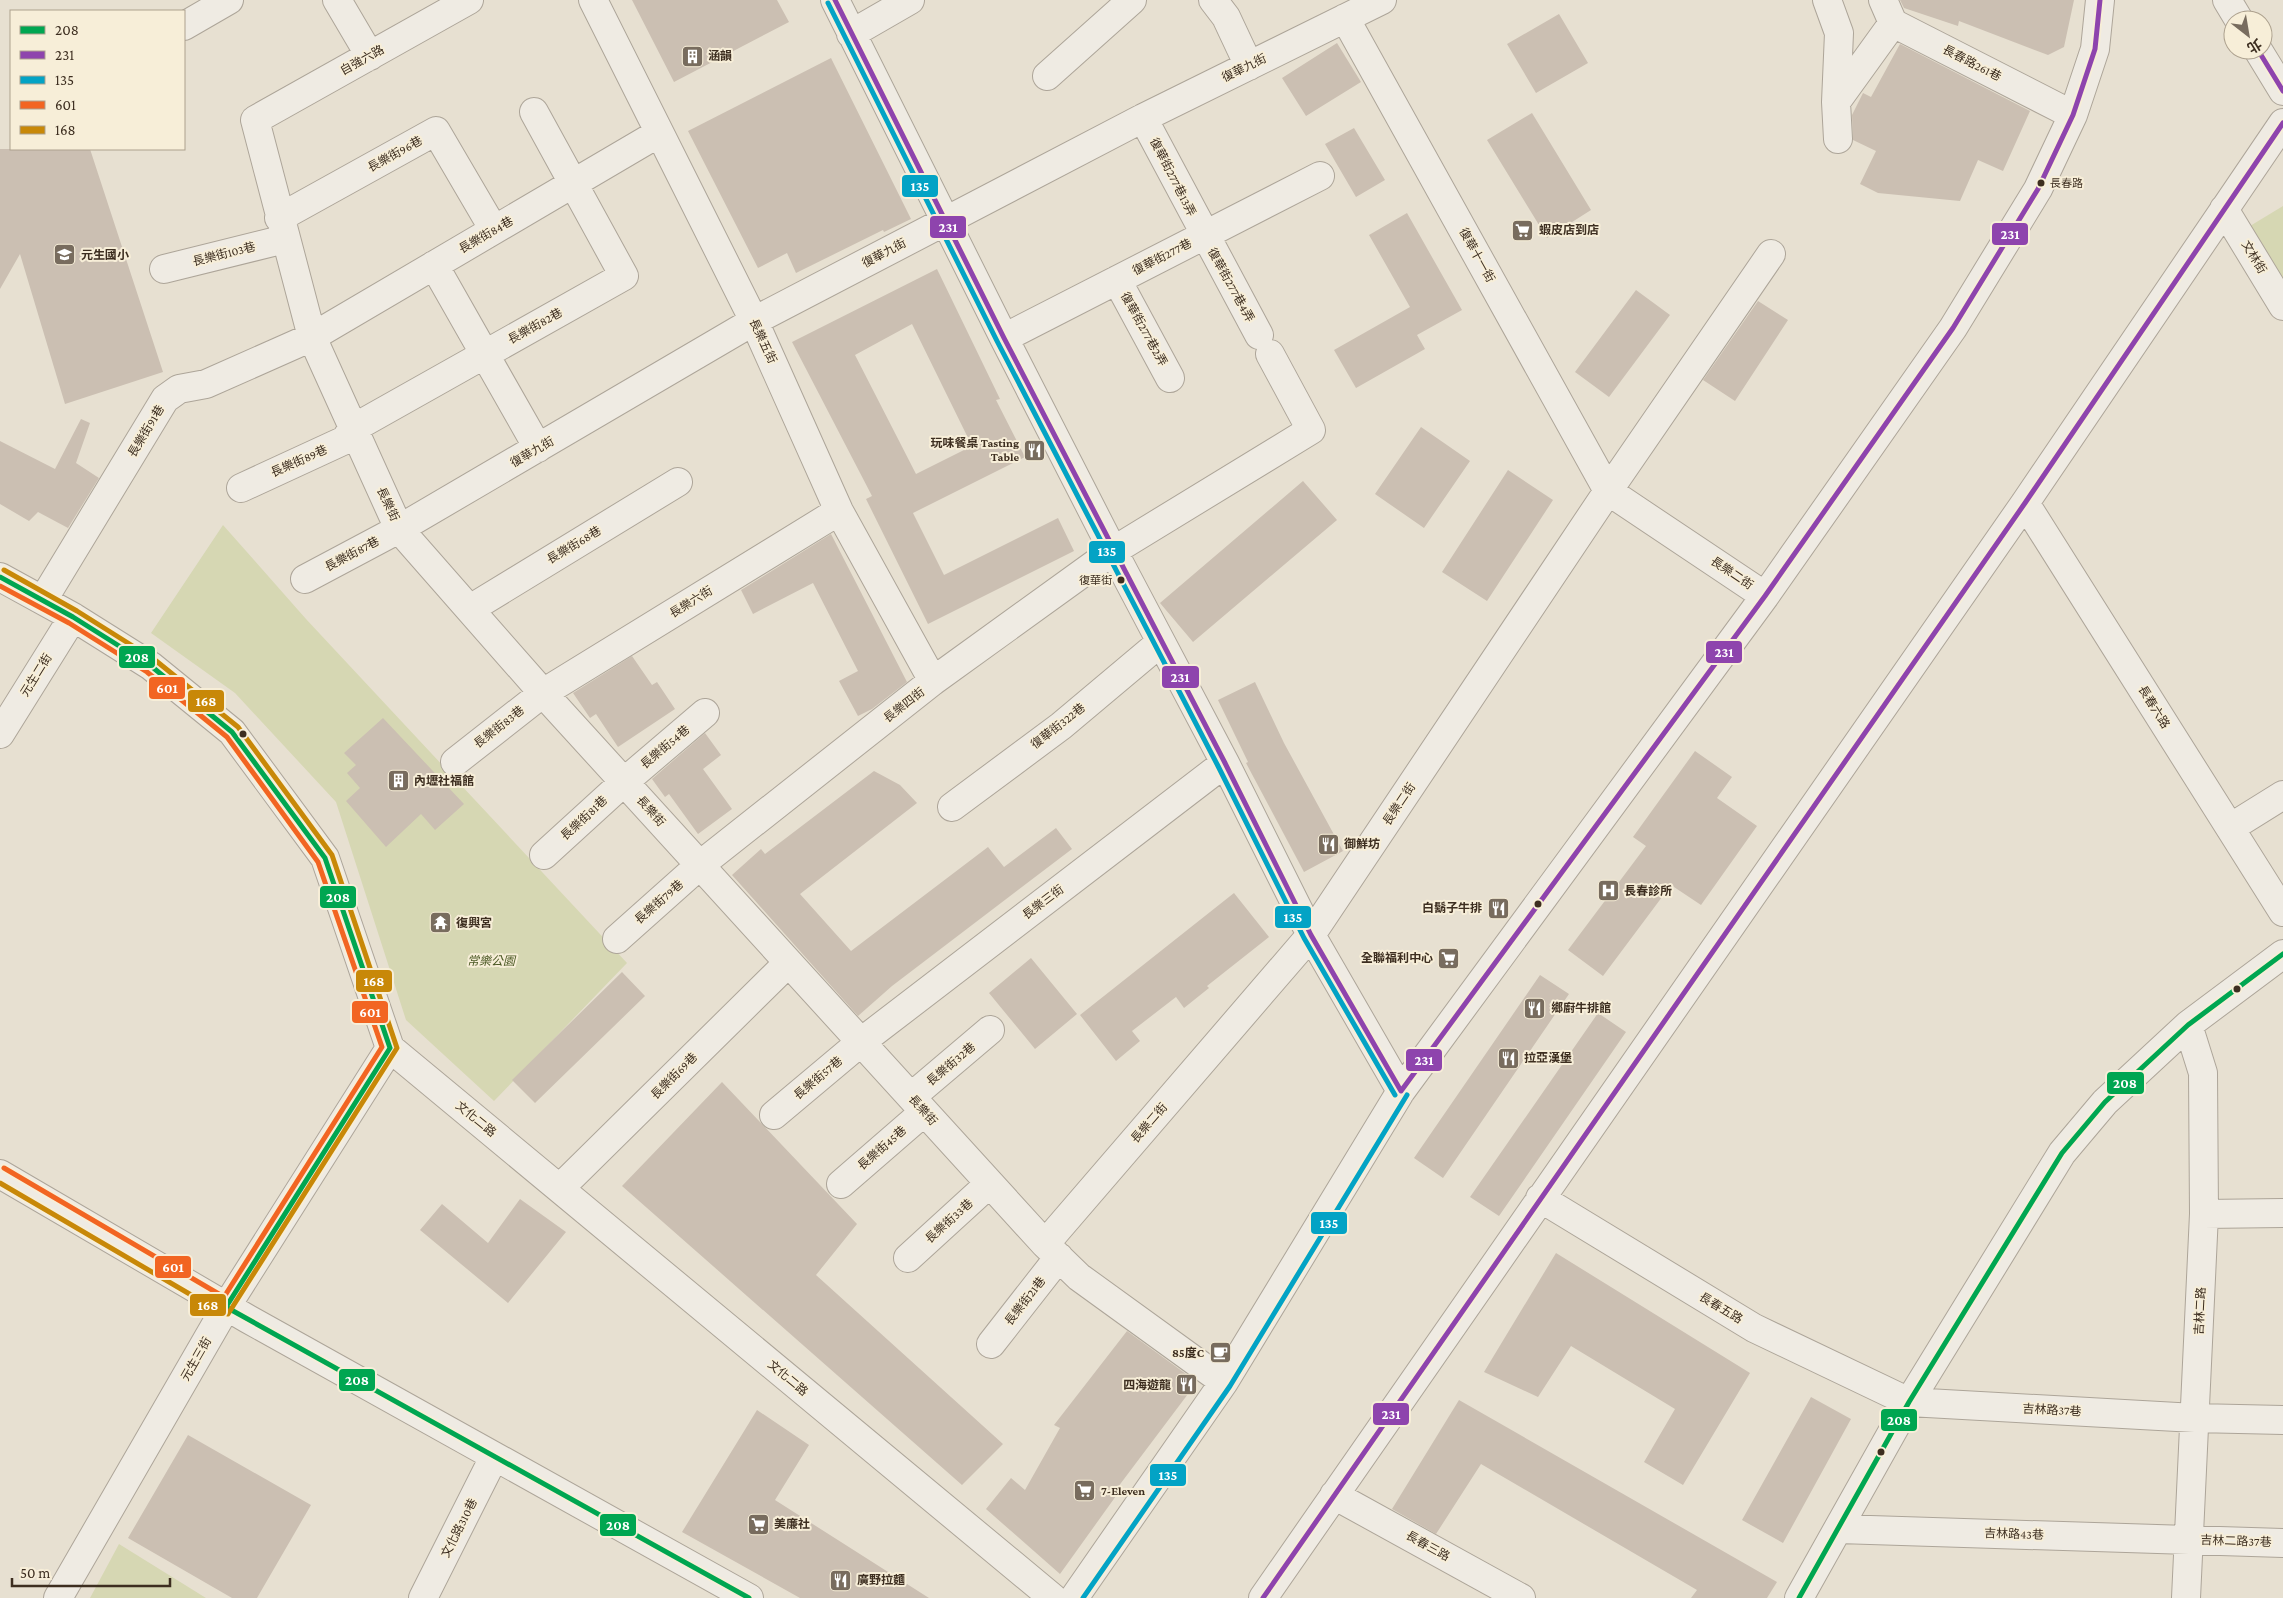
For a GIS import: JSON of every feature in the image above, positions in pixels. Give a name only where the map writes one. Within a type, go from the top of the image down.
[{"type":"street","points":[[185,25],[229,0]]},
{"type":"street","points":[[337,0],[370,56]]},
{"type":"street","name":"自強六路","points":[[255,120],[469,0]]},
{"type":"street","name":"長樂五街","points":[[593,0],[754,321],[839,511],[934,681]]},
{"type":"street","points":[[835,0],[1004,338],[1113,551],[1225,763],[1311,935],[1401,1091]]},
{"type":"street","points":[[851,34],[910,0]]},
{"type":"street","points":[[1047,76],[1132,0]]},
{"type":"street","points":[[1213,0],[1226,17],[1249,66]]},
{"type":"street","name":"復華九街","points":[[399,530],[754,321],[1143,118],[1382,0]]},
{"type":"street","points":[[1827,0],[1838,33],[1836,102],[1838,139]]},
{"type":"street","points":[[1074,1598],[1224,1382],[1401,1091],[1765,596],[1953,328],[2038,189],[2073,115],[2095,49],[2100,0]]},
{"type":"street","points":[[1836,102],[1888,11]]},
{"type":"street","name":"長春路261巷","points":[[1888,11],[2073,115]]},
{"type":"street","name":"復華十一街","points":[[1345,18],[1608,491]]},
{"type":"street","points":[[2271,60],[2283,91]]},
{"type":"street","points":[[534,112],[572,184]]},
{"type":"street","name":"復華街277巷13弄","points":[[1143,118],[1204,235]]},
{"type":"street","name":"長樂街","points":[[255,120],[282,229],[312,336],[352,429],[399,530],[543,693],[1052,1251],[1080,1277],[1224,1382]]},
{"type":"street","points":[[1263,1598],[2025,503],[2283,123]]},
{"type":"street","name":"長樂街96巷","points":[[282,229],[436,131],[494,230]]},
{"type":"street","name":"長樂街84巷","points":[[312,336],[659,133]]},
{"type":"street","name":"復華街277巷","points":[[1004,338],[1320,176]]},
{"type":"street","name":"長樂街82巷","points":[[352,429],[624,276],[572,184]]},
{"type":"street","name":"文林街","points":[[2224,209],[2283,306]]},
{"type":"street","name":"長樂街103巷","points":[[164,269],[282,229]]},
{"type":"street","name":"復華街277巷4弄","points":[[1113,551],[1310,430],[1204,235]]},
{"type":"street","points":[[1608,491],[1771,254]]},
{"type":"street","points":[[434,265],[538,448]]},
{"type":"street","name":"復華街277巷2弄","points":[[1117,280],[1170,378]]},
{"type":"street","name":"長樂街91巷","points":[[43,600],[165,399],[179,389],[206,384],[312,336]]},
{"type":"street","name":"長樂街89巷","points":[[241,488],[345,440],[352,429]]},
{"type":"street","name":"長樂街68巷","points":[[470,609],[678,482]]},
{"type":"street","name":"長樂二街","points":[[1052,1251],[1311,935],[1608,491],[1765,596]]},
{"type":"street","name":"長春六路","points":[[2025,503],[2283,912]]},
{"type":"street","name":"長樂六街","points":[[543,693],[839,511]]},
{"type":"street","name":"長樂街87巷","points":[[306,579],[399,530]]},
{"type":"street","name":"長樂四街","points":[[700,865],[934,681],[1113,551]]},
{"type":"street","points":[[0,577],[72,617],[151,666],[232,732],[325,858],[390,1048]]},
{"type":"street","name":"元生二街","points":[[0,734],[72,617]]},
{"type":"street","name":"復華街322巷","points":[[952,807],[1061,726],[1161,642]]},
{"type":"street","name":"長樂街83巷","points":[[455,762],[543,693]]},
{"type":"street","name":"長樂街54巷","points":[[624,782],[706,713]]},
{"type":"street","name":"長樂三街","points":[[861,1042],[1225,763]]},
{"type":"street","name":"長樂街81巷","points":[[544,855],[624,782]]},
{"type":"street","points":[[2230,828],[2283,795]]},
{"type":"street","name":"長樂街79巷","points":[[617,939],[700,865]]},
{"type":"street","points":[[1799,1598],[1909,1402],[2062,1153],[2105,1102],[2188,1025],[2283,954]]},
{"type":"street","name":"長樂街69巷","points":[[560,1188],[788,963]]},
{"type":"street","name":"吉林二路","points":[[2186,1598],[2204,1214],[2204,1074],[2188,1025]]},
{"type":"street","name":"長樂街32巷","points":[[918,1104],[990,1030]]},
{"type":"street","name":"長樂街57巷","points":[[774,1115],[861,1042]]},
{"type":"street","name":"文化二路","points":[[390,1048],[1053,1598]]},
{"type":"street","name":"元生三街","points":[[58,1598],[226,1306],[390,1048]]},
{"type":"street","name":"長樂街45巷","points":[[840,1184],[918,1104]]},
{"type":"street","points":[[0,1174],[226,1306],[739,1596]]},
{"type":"street","name":"長樂街33巷","points":[[908,1258],[990,1184]]},
{"type":"street","name":"長春五路","points":[[1540,1198],[1754,1328],[1909,1402]]},
{"type":"street","points":[[2204,1214],[2283,1213]]},
{"type":"street","name":"長樂街21巷","points":[[991,1344],[1052,1251]]},
{"type":"street","name":"吉林路37巷","points":[[1909,1402],[2195,1418],[2283,1420]]},
{"type":"street","name":"文化路310巷","points":[[423,1598],[494,1457]]},
{"type":"street","name":"長春三路","points":[[1334,1495],[1521,1598]]},
{"type":"street","name":"吉林路43巷","points":[[1839,1529],[2189,1540]]},
{"type":"street","name":"吉林二路37巷","points":[[2189,1540],[2283,1543]]},
{"type":"green space","points":[[2283,206],[2283,279],[2250,226]]},
{"type":"green space","name":"常樂公園","points":[[223,525],[306,619],[627,963],[494,1101],[406,1020],[336,802],[235,693],[151,633]]},
{"type":"green space","points":[[119,1544],[206,1598],[90,1598]]},
{"type":"building","name":"涵韻","points":[[632,0],[777,0],[789,22],[674,82]]},
{"type":"building","points":[[1900,0],[2074,0],[2064,47],[2048,55],[1959,21],[1958,26],[1904,8]]},
{"type":"building","points":[[1559,14],[1588,63],[1536,93],[1507,44]]},
{"type":"building","points":[[1337,43],[1361,82],[1306,116],[1282,78]]},
{"type":"building","points":[[1900,44],[2030,111],[2003,171],[1978,160],[1960,201],[1878,193],[1860,184],[1876,151],[1853,140],[1852,115],[1863,93],[1871,97]]},
{"type":"building","points":[[831,58],[911,219],[884,232],[883,230],[796,273],[787,253],[758,268],[688,131]]},
{"type":"building","points":[[1532,113],[1591,210],[1547,238],[1487,140]]},
{"type":"building","points":[[1354,128],[1385,180],[1356,197],[1325,144]]},
{"type":"building","points":[[0,149],[90,150],[163,372],[65,404],[20,254],[0,289]]},
{"type":"building","points":[[1407,213],[1462,310],[1417,335],[1425,349],[1356,388],[1334,350],[1410,307],[1369,235]]},
{"type":"building","points":[[937,269],[1000,399],[996,400],[1025,457],[913,513],[944,575],[1058,518],[1074,551],[928,624],[866,499],[872,496],[792,342]],"holes":[[[912,324],[972,446],[916,474],[855,355]]]},
{"type":"building","points":[[1636,290],[1670,315],[1609,397],[1575,372]]},
{"type":"building","points":[[1758,301],[1788,320],[1735,401],[1703,380]]},
{"type":"building","points":[[81,419],[90,423],[76,463],[99,478],[68,528],[38,512],[29,521],[0,504],[0,441],[55,469]]},
{"type":"building","points":[[1421,427],[1470,461],[1424,528],[1375,494]]},
{"type":"building","points":[[1508,470],[1553,500],[1487,601],[1442,572]]},
{"type":"building","points":[[1303,481],[1337,520],[1193,642],[1160,603]]},
{"type":"building","points":[[831,534],[907,682],[872,709],[858,716],[839,681],[858,671],[813,583],[753,614],[741,590]]},
{"type":"building","points":[[632,656],[652,685],[657,682],[675,709],[618,747],[596,714],[590,718],[573,693]]},
{"type":"building","points":[[1255,682],[1284,743],[1343,851],[1304,872],[1246,763],[1248,762],[1218,700]]},
{"type":"building","name":"內壢社福館","points":[[383,718],[464,804],[435,830],[421,814],[386,847],[346,801],[360,788],[347,773],[356,765],[344,753]]},
{"type":"building","points":[[705,733],[721,755],[703,769],[732,809],[698,834],[669,794],[665,797],[652,779]]},
{"type":"building","points":[[1695,751],[1732,777],[1717,798],[1757,826],[1701,905],[1671,885],[1603,976],[1568,950],[1646,846],[1633,837]]},
{"type":"building","points":[[874,771],[900,785],[917,803],[800,894],[851,951],[988,847],[1004,867],[1056,828],[1072,849],[892,986],[858,1016],[732,875],[761,849],[765,854]]},
{"type":"building","points":[[1234,893],[1269,937],[1207,986],[1209,988],[1184,1008],[1176,997],[1132,1031],[1140,1041],[1116,1061],[1080,1015]]},
{"type":"building","points":[[1031,958],[1077,1014],[1035,1049],[989,993]]},
{"type":"building","points":[[622,972],[645,996],[535,1103],[512,1080]]},
{"type":"building","points":[[1540,975],[1569,994],[1443,1178],[1414,1158]]},
{"type":"building","points":[[1598,1013],[1626,1032],[1499,1216],[1470,1197]]},
{"type":"building","points":[[722,1082],[857,1224],[816,1275],[1003,1444],[962,1485],[622,1186]]},
{"type":"building","points":[[520,1199],[566,1232],[508,1303],[420,1230],[442,1204],[488,1243]]},
{"type":"building","points":[[1556,1253],[1750,1373],[1683,1485],[1644,1462],[1675,1409],[1571,1346],[1538,1397],[1484,1372]]},
{"type":"building","points":[[1127,1331],[1197,1382],[1118,1487],[1121,1489],[1060,1574],[986,1509],[1011,1478],[1025,1490],[1060,1428],[1054,1425]]},
{"type":"building","points":[[1811,1397],[1851,1419],[1783,1543],[1742,1520]]},
{"type":"building","points":[[1459,1400],[1777,1582],[1767,1598],[1691,1598],[1697,1590],[1481,1464],[1436,1534],[1392,1509]]},
{"type":"building","points":[[757,1410],[809,1445],[775,1500],[929,1598],[800,1598],[682,1532]]},
{"type":"building","points":[[188,1435],[311,1505],[257,1598],[232,1598],[128,1538]]},
{"type":"transit line","name":"231","points":[[835,0],[1004,338],[1225,763],[1311,935],[1401,1091],[1765,596],[1953,328],[2038,189],[2073,115],[2095,49],[2100,0]]},
{"type":"transit line","name":"135","points":[[828,3],[997,341],[1218,766],[1304,938],[1395,1095]]},
{"type":"transit line","name":"231","points":[[2264,60],[2283,91]]},
{"type":"transit line","name":"231","points":[[1263,1598],[2025,503],[2283,123]]},
{"type":"transit line","name":"168","points":[[0,1183],[222,1313],[228,1314],[397,1048],[332,855],[238,727],[155,660],[77,611],[4,570]]},
{"type":"transit line","name":"208","points":[[0,577],[73,617],[151,666],[232,732],[325,858],[390,1048]]},
{"type":"transit line","name":"601","points":[[0,586],[69,623],[147,672],[227,737],[318,862],[382,1047],[224,1297],[4,1168]]},
{"type":"transit line","name":"208","points":[[1799,1598],[1909,1402],[2062,1153],[2105,1102],[2188,1025],[2283,954]]},
{"type":"transit line","name":"208","points":[[226,1307],[390,1048]]},
{"type":"transit line","name":"135","points":[[1083,1598],[1230,1386],[1407,1095]]},
{"type":"transit line","name":"208","points":[[226,1307],[749,1598]]},
{"type":"place","name":"涵韻","points":[[692,56]]},
{"type":"place","name":"長春路","points":[[2041,183]]},
{"type":"place","name":"蝦皮店到店","points":[[1523,230]]},
{"type":"place","name":"元生國小","points":[[65,255]]},
{"type":"place","name":"玩味餐桌 Tasting Table","points":[[1035,450]]},
{"type":"place","name":"復華街","points":[[1121,580]]},
{"type":"place","name":"內壢社福館","points":[[398,781]]},
{"type":"place","name":"御鮮坊","points":[[1328,844]]},
{"type":"place","name":"長春診所","points":[[1608,891]]},
{"type":"place","name":"白鬍子牛排","points":[[1498,908]]},
{"type":"place","name":"復興宮","points":[[440,923]]},
{"type":"place","name":"全聯福利中心","points":[[1449,958]]},
{"type":"place","name":"鄉廚牛排館","points":[[1535,1008]]},
{"type":"place","name":"拉亞漢堡","points":[[1508,1058]]},
{"type":"place","name":"85度C","points":[[1220,1353]]},
{"type":"place","name":"四海遊龍","points":[[1187,1385]]},
{"type":"place","name":"7-Eleven","points":[[1085,1491]]},
{"type":"place","name":"美廉社","points":[[758,1524]]},
{"type":"place","name":"廣野拉麵","points":[[841,1580]]}]
